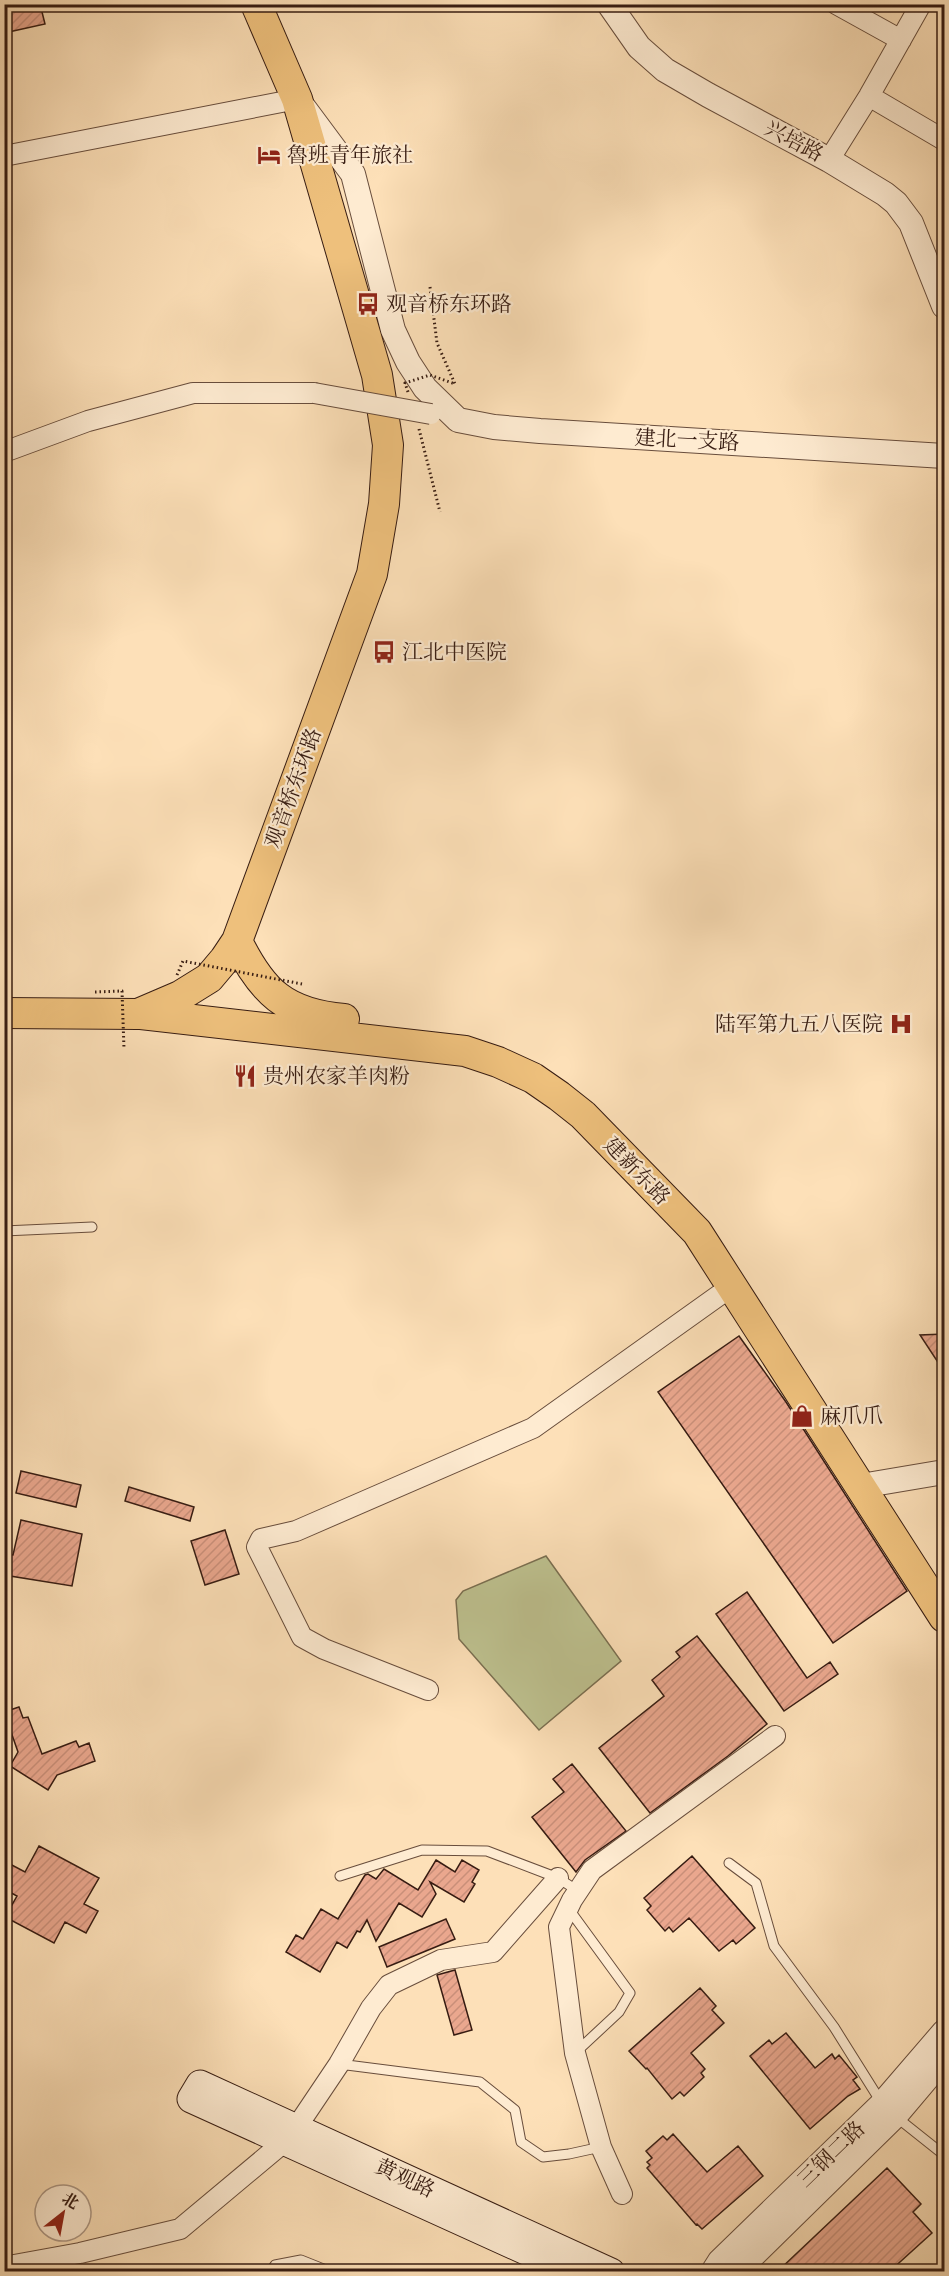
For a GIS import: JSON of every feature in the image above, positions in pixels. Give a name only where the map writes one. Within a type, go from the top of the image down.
[{"type":"main road","name":"观音桥东环路","points":[[4,1012],[138,1014],[180,996],[208,978],[225,959],[237,941],[372,574],[384,504],[388,445],[377,375],[297,99],[256,4]]},
{"type":"main road","name":"建新东路","points":[[237,941],[260,982],[272,994],[289,1005],[312,1014],[337,1019],[471,1031],[507,1043],[540,1059],[572,1079],[596,1099],[714,1219],[872,1484],[945,1617]]},
{"type":"main road","name":"建新东路","points":[[138,1014],[465,1051],[498,1062],[533,1078],[583,1115],[697,1232],[732,1286],[872,1484],[945,1579]]},
{"type":"main road","name":"黄观路","points":[[196,2092],[572,2271]]},
{"type":"main road","name":"黄观路","points":[[290,2135],[610,2271]]},
{"type":"street","name":"兴培路","points":[[609,4],[639,47],[665,70],[829,160],[885,194],[905,213],[945,306]]},
{"type":"street","points":[[836,4],[902,40]]},
{"type":"street","points":[[829,160],[869,96],[921,4]]},
{"type":"street","points":[[869,96],[945,140]]},
{"type":"street","points":[[4,156],[297,99],[353,174],[393,330],[408,362],[425,388],[458,420]]},
{"type":"street","name":"建北一支路","points":[[4,452],[88,421],[193,393],[314,393],[424,417],[458,420],[494,427],[945,456]]},
{"type":"street","points":[[428,1690],[324,1649],[302,1637],[257,1547],[261,1539],[296,1531],[533,1428],[732,1286]]},
{"type":"street","points":[[872,1484],[945,1472]]},
{"type":"street","points":[[622,2194],[601,2147],[575,2053],[559,1927],[592,1870],[775,1736]]},
{"type":"street","points":[[12,2271],[14,2265],[80,2253],[180,2229],[290,2135],[339,2064],[371,2008],[389,1985],[441,1960],[493,1952],[558,1878]]},
{"type":"street","name":"三钢二路","points":[[736,2271],[888,2110],[945,2032]]},
{"type":"street","name":"三钢二路","points":[[713,2271],[720,2261],[945,2058]]},
{"type":"lane","points":[[4,1231],[92,1227]]},
{"type":"lane","points":[[340,1876],[422,1850],[487,1851],[558,1878],[578,1891]]},
{"type":"lane","points":[[729,1863],[756,1883],[774,1946],[834,2027],[888,2110],[945,2156]]},
{"type":"lane","points":[[568,1908],[630,1993],[619,2012],[575,2053]]},
{"type":"lane","points":[[339,2064],[480,2082],[515,2110],[521,2142],[543,2157],[601,2147]]},
{"type":"lane","points":[[270,2271],[275,2265],[301,2260],[331,2271]]},
{"type":"path","points":[[411,401],[405,383],[430,375],[455,384],[437,342],[430,287]]},
{"type":"path","points":[[424,417],[440,512]]},
{"type":"path","points":[[177,975],[183,961],[302,984]]},
{"type":"path","points":[[95,992],[122,991],[124,1049]]},
{"type":"green space","points":[[546,1556],[621,1661],[539,1730],[459,1639],[456,1600],[463,1591]]},
{"type":"building","points":[[4,4],[40,4],[45,24],[4,33]]},
{"type":"building","points":[[945,1334],[945,1373],[920,1335]]},
{"type":"building","points":[[739,1336],[786,1402],[907,1591],[833,1643],[658,1392]]},
{"type":"building","points":[[21,1471],[81,1485],[76,1507],[16,1493]]},
{"type":"building","points":[[129,1487],[194,1507],[190,1521],[125,1501]]},
{"type":"building","points":[[21,1520],[82,1534],[72,1586],[4,1575],[4,1554],[13,1555]]},
{"type":"building","points":[[225,1530],[239,1574],[205,1585],[191,1541]]},
{"type":"building","points":[[747,1592],[807,1678],[830,1662],[838,1674],[784,1711],[716,1614]]},
{"type":"building","points":[[697,1636],[767,1724],[728,1756],[650,1813],[599,1748],[664,1696],[652,1680],[680,1657],[676,1652]]},
{"type":"building","points":[[19,1707],[23,1718],[28,1717],[42,1754],[76,1741],[79,1747],[89,1743],[95,1761],[57,1775],[48,1790],[10,1766],[18,1752],[4,1712]]},
{"type":"building","points":[[572,1764],[626,1831],[585,1860],[576,1872],[532,1817],[564,1792],[553,1779]]},
{"type":"building","points":[[39,1846],[99,1878],[84,1904],[98,1911],[86,1933],[65,1922],[54,1943],[5,1917],[17,1896],[4,1889],[4,1874],[10,1864],[25,1872]]},
{"type":"building","points":[[692,1856],[755,1928],[736,1944],[733,1940],[719,1951],[689,1918],[673,1932],[669,1927],[665,1931],[647,1910],[651,1906],[644,1898]]},
{"type":"building","points":[[436,1860],[455,1872],[462,1860],[479,1870],[472,1882],[475,1884],[464,1902],[430,1882],[436,1894],[422,1917],[399,1903],[376,1941],[367,1920],[347,1948],[337,1942],[320,1972],[286,1952],[296,1935],[303,1939],[321,1909],[338,1919],[365,1875],[368,1874],[376,1879],[384,1869],[418,1890]]},
{"type":"building","points":[[446,1919],[455,1939],[387,1967],[379,1947]]},
{"type":"building","points":[[455,1970],[472,2030],[454,2035],[437,1975]]},
{"type":"building","points":[[700,1988],[716,2006],[712,2010],[724,2023],[691,2053],[705,2069],[701,2073],[704,2077],[684,2096],[680,2092],[672,2099],[647,2068],[629,2051]]},
{"type":"building","points":[[786,2033],[815,2068],[832,2054],[835,2059],[839,2055],[857,2077],[853,2080],[860,2089],[848,2096],[810,2129],[750,2056],[769,2040],[772,2044]]},
{"type":"building","points":[[673,2134],[707,2172],[738,2146],[763,2176],[702,2229],[647,2168],[650,2165],[647,2162],[652,2158],[646,2151],[663,2136],[667,2140]]},
{"type":"building","points":[[887,2168],[921,2204],[913,2212],[932,2233],[890,2271],[778,2271]]},
{"type":"place","name":"魯班青年旅社","points":[[269,155]]},
{"type":"place","name":"观音桥东环路","points":[[368,304]]},
{"type":"place","name":"江北中医院","points":[[384,652]]},
{"type":"place","name":"陆军第九五八医院","points":[[901,1024]]},
{"type":"place","name":"贵州农家羊肉粉","points":[[245,1076]]},
{"type":"place","name":"麻爪爪","points":[[802,1416]]}]
